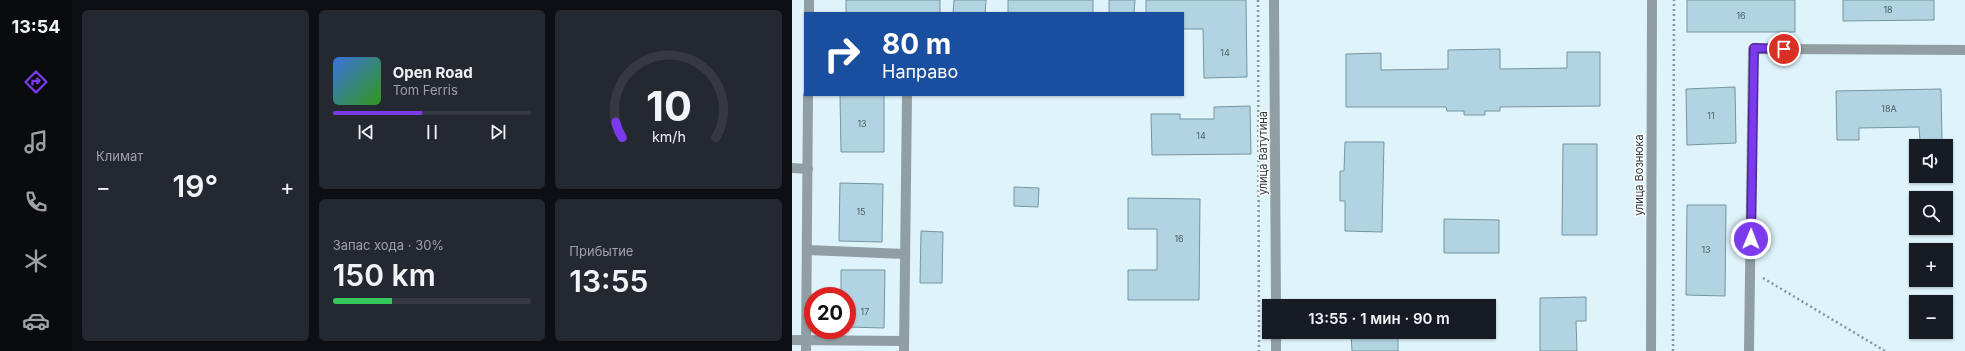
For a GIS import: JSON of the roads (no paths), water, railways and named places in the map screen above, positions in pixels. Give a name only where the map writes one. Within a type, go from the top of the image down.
[{"type":"street","points":[[809,0],[809,12]]},
{"type":"street","name":"улица Ватутина","points":[[1274,0],[1276,299]]},
{"type":"street","name":"улица Вознюка","points":[[1651,351],[1652,0]]},
{"type":"street","points":[[1749,351],[1754,48],[1965,50]]},
{"type":"street","points":[[806,351],[808,96]]},
{"type":"street","points":[[792,340],[904,346],[907,96]]},
{"type":"street","points":[[792,168],[808,169]]},
{"type":"street","points":[[807,250],[905,254]]},
{"type":"street","points":[[1276,339],[1276,351]]}]
